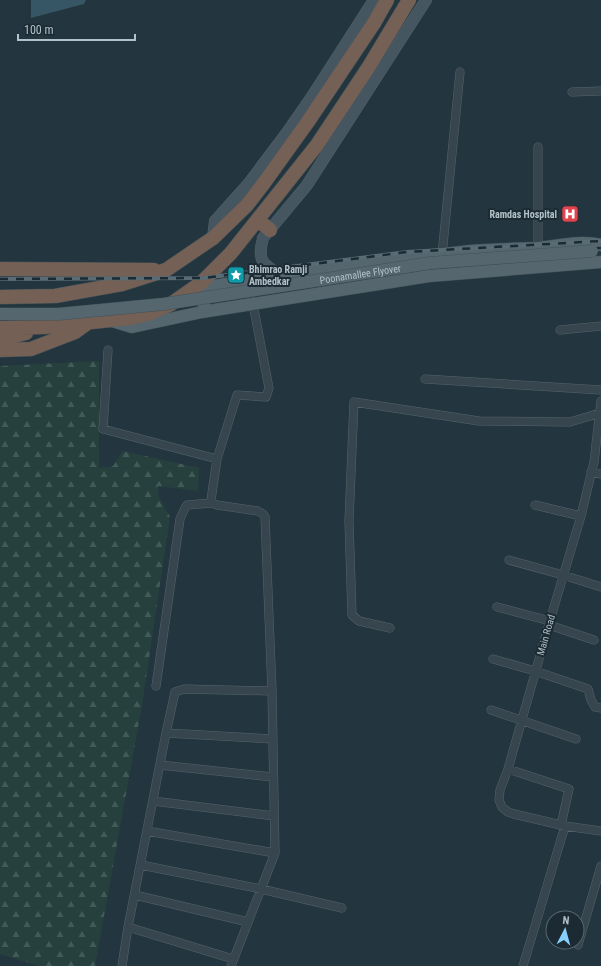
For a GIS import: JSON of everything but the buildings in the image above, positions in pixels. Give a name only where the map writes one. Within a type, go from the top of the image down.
[{"type":"highway","points":[[0,328],[44,327],[88,323],[130,318],[148,314],[171,304],[201,283],[231,253],[317,144],[368,68],[401,26],[410,0]]},
{"type":"highway","points":[[0,297],[55,296],[122,284],[166,270],[213,238],[247,205],[312,117],[374,23],[378,4]]},
{"type":"highway","points":[[258,220],[270,230]]},
{"type":"highway","points":[[0,268],[166,270]]},
{"type":"highway","points":[[0,350],[31,349],[75,332],[88,323]]},
{"type":"highway","points":[[0,339],[44,327]]},
{"type":"main road","points":[[205,312],[203,294],[215,286],[281,275],[484,250],[538,248],[578,244],[598,248]]},
{"type":"main road","name":"Poonamallee Flyover","points":[[0,314],[59,314],[164,304],[430,263],[598,248]]},
{"type":"main road","points":[[107,320],[132,327],[205,312],[429,276],[601,262]]},
{"type":"street","points":[[281,275],[269,269],[260,258],[263,238],[307,185],[401,26],[426,0]]},
{"type":"street","points":[[378,4],[401,26]]},
{"type":"street","points":[[442,254],[460,72]]},
{"type":"street","points":[[572,92],[601,91]]},
{"type":"street","points":[[538,147],[538,248]]},
{"type":"street","points":[[212,504],[211,500],[217,459],[237,395],[266,397],[269,388],[253,304]]},
{"type":"street","points":[[560,330],[601,326]]},
{"type":"street","points":[[108,350],[103,429],[217,459]]},
{"type":"street","points":[[425,379],[601,390]]},
{"type":"street","name":"Main Road","points":[[563,825],[514,814],[502,807],[499,800],[500,790],[508,769],[535,671],[581,516],[598,446],[601,401]]},
{"type":"street","points":[[390,628],[359,621],[352,615],[349,521],[354,402],[479,421],[570,422],[600,416]]},
{"type":"street","points":[[591,472],[601,474]]},
{"type":"street","points":[[128,927],[232,962],[274,853],[272,690],[265,517],[263,514],[258,511],[212,504],[187,505],[184,508],[180,519],[156,686]]},
{"type":"street","points":[[535,505],[581,516]]},
{"type":"street","points":[[509,560],[601,587]]},
{"type":"street","points":[[497,607],[549,623],[594,640]]},
{"type":"street","points":[[493,659],[535,671],[588,689],[595,707],[601,708]]},
{"type":"street","points":[[122,966],[128,927],[175,692],[184,689],[272,690]]},
{"type":"street","points":[[491,710],[576,739]]},
{"type":"street","points":[[166,733],[273,739]]},
{"type":"street","points":[[160,765],[273,777]]},
{"type":"street","points":[[508,769],[569,789],[563,825],[523,966]]},
{"type":"street","points":[[153,801],[274,816]]},
{"type":"street","points":[[563,825],[601,831]]},
{"type":"street","points":[[147,831],[274,853]]},
{"type":"street","points":[[141,865],[261,889],[342,908]]},
{"type":"street","points":[[585,921],[601,866]]},
{"type":"street","points":[[135,895],[248,922]]},
{"type":"green space","points":[[99,361],[99,468],[113,466],[123,451],[199,468],[198,491],[158,486],[158,495],[170,517],[142,705],[95,966],[39,966],[0,954],[0,366]]},
{"type":"water","points":[[31,0],[86,0],[84,4],[31,18]]},
{"type":"railway","points":[[0,279],[204,278],[407,252],[601,241]]},
{"type":"railway","points":[[529,251],[601,248]]},
{"type":"place","name":"Ramdas Hospital","points":[[570,214]]},
{"type":"place","name":"Bhimrao Ramji Ambedkar","points":[[236,275]]}]
